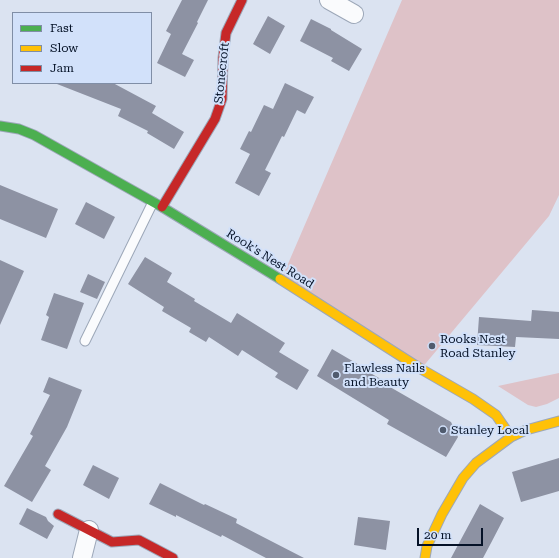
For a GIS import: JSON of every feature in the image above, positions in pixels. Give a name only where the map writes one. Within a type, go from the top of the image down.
[{"type":"street","name":"Stonecroft","points":[[162,207],[215,119],[222,99],[223,58],[226,33],[242,0]]},
{"type":"street","points":[[329,0],[354,14]]},
{"type":"street","name":"Rook's Nest Road","points":[[0,126],[19,129],[34,135],[162,207],[281,280],[421,369],[473,399],[496,415],[511,437]]},
{"type":"street","points":[[424,558],[427,546],[442,514],[463,478],[476,463],[511,437],[526,430],[559,421]]},
{"type":"street","points":[[58,514],[112,542],[139,540],[173,558]]},
{"type":"street","points":[[82,558],[89,530]]},
{"type":"lane","points":[[85,341],[153,202]]},
{"type":"shaded area","points":[[402,0],[559,0],[559,195],[549,216],[421,369],[281,280]]},
{"type":"shaded area","points":[[559,373],[559,398],[547,404],[536,407],[528,405],[498,386]]},
{"type":"building","points":[[182,0],[208,0],[182,54],[194,60],[185,77],[157,63],[171,34],[166,31]]},
{"type":"building","points":[[268,16],[285,26],[270,54],[253,44]]},
{"type":"building","points":[[311,19],[331,29],[362,49],[349,71],[331,61],[333,58],[300,41]]},
{"type":"building","points":[[285,83],[314,97],[305,114],[297,110],[284,137],[282,136],[265,170],[271,173],[259,196],[235,183],[250,154],[240,149],[249,131],[251,132],[264,105],[273,109]]},
{"type":"building","points":[[57,84],[115,84],[156,106],[152,113],[184,132],[174,149],[147,133],[148,131],[118,116],[121,109]]},
{"type":"building","points":[[0,185],[58,209],[46,238],[0,219]]},
{"type":"building","points":[[86,202],[115,217],[104,239],[75,224]]},
{"type":"building","points":[[145,257],[172,273],[167,282],[195,299],[194,301],[231,323],[237,313],[285,343],[279,352],[309,370],[297,390],[275,377],[278,373],[242,350],[238,356],[209,337],[206,342],[189,332],[191,328],[162,311],[164,307],[128,284]]},
{"type":"building","points":[[0,260],[24,271],[0,325]]},
{"type":"building","points":[[88,274],[105,282],[97,299],[80,292]]},
{"type":"building","points":[[54,293],[84,303],[67,349],[41,340],[49,317],[46,315]]},
{"type":"building","points":[[532,310],[559,312],[559,339],[516,337],[515,347],[477,345],[479,317],[531,321]]},
{"type":"building","points":[[332,349],[391,385],[390,387],[451,422],[458,437],[446,457],[387,424],[389,420],[317,376]]},
{"type":"building","points":[[49,377],[82,390],[67,427],[45,466],[51,470],[32,502],[4,486],[33,436],[30,434],[50,395],[43,392]]},
{"type":"building","points":[[559,458],[559,491],[521,502],[512,472]]},
{"type":"building","points":[[93,465],[119,478],[109,499],[83,485]]},
{"type":"building","points":[[160,483],[204,505],[205,504],[237,519],[236,523],[304,558],[266,558],[222,535],[221,537],[176,515],[176,517],[149,504]]},
{"type":"building","points":[[480,504],[504,518],[483,558],[451,558]]},
{"type":"building","points":[[27,508],[46,517],[54,526],[47,539],[19,524]]},
{"type":"building","points":[[358,517],[390,521],[386,550],[354,545]]},
{"type":"traffic: fast","points":[[0,126],[19,129],[34,135],[162,207],[280,279]]},
{"type":"traffic: slow","points":[[280,279],[421,369],[473,399],[496,415],[511,437]]},
{"type":"traffic: slow","points":[[425,558],[427,546],[442,514],[463,478],[476,463],[511,437],[526,430],[559,421]]},
{"type":"traffic: jam","points":[[162,207],[215,119],[222,99],[223,58],[226,33],[242,0]]},
{"type":"traffic: jam","points":[[58,514],[112,542],[139,540],[173,558]]},
{"type":"place","name":"Rooks Nest Road Stanley","points":[[432,346]]},
{"type":"place","name":"Flawless Nails and Beauty","points":[[336,375]]},
{"type":"place","name":"Stanley Local","points":[[443,430]]}]
